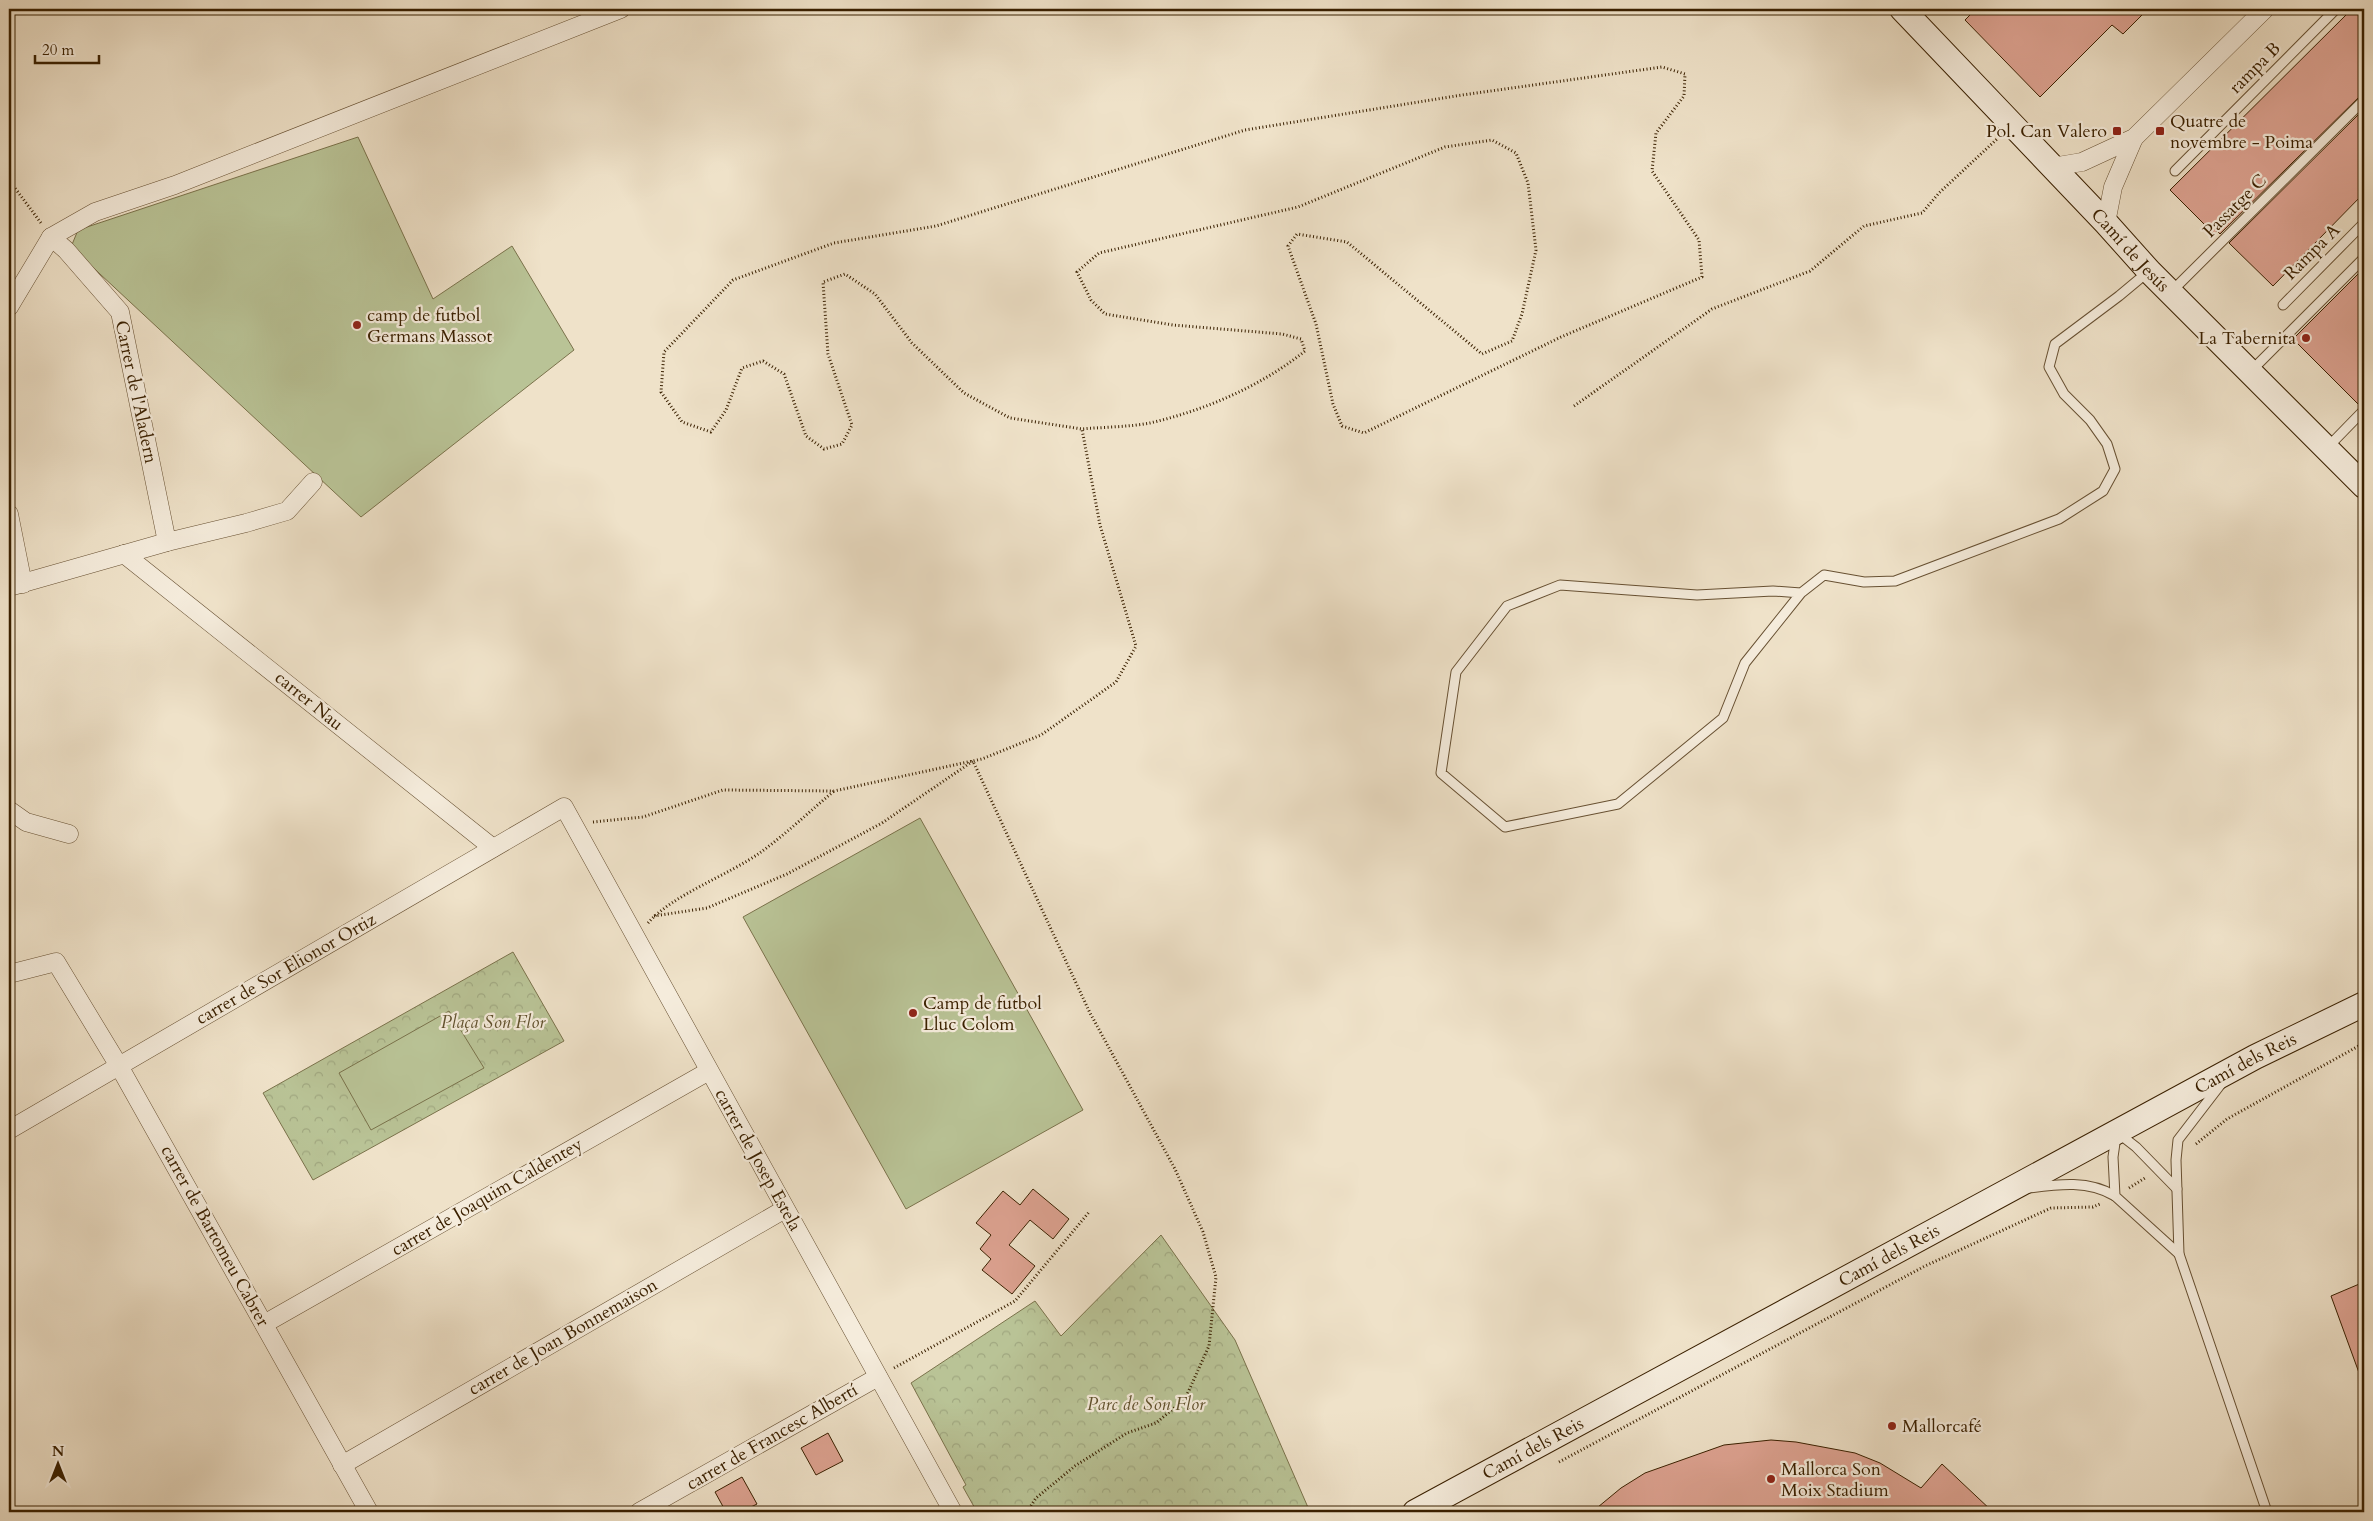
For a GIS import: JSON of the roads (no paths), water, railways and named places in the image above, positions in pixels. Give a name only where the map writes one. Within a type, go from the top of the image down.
[{"type":"street","points":[[9,307],[51,237],[95,212],[192,178],[622,9]]},
{"type":"street","name":"Camí de Jesús","points":[[1902,9],[2106,223],[2149,271],[2364,486]]},
{"type":"street","points":[[2052,167],[2082,162],[2134,138],[2265,9]]},
{"type":"street","points":[[2106,223],[2113,187],[2134,138]]},
{"type":"street","name":"Carrer de l'Aladern","points":[[51,237],[66,250],[120,312],[167,542]]},
{"type":"street","points":[[9,514],[16,585],[167,542],[246,524],[287,511],[313,482]]},
{"type":"street","name":"carrer Nau","points":[[124,554],[493,848]]},
{"type":"street","name":"carrer de Sor Elionor Ortiz","points":[[9,1130],[564,807]]},
{"type":"street","name":"carrer de Josep Estela","points":[[564,807],[953,1512]]},
{"type":"street","points":[[9,810],[26,822],[69,834]]},
{"type":"street","name":"carrer de Bartomeu Cabrer","points":[[9,974],[56,962],[119,1066],[369,1512]]},
{"type":"street","name":"Camí dels Reis","points":[[1415,1512],[2233,1068],[2364,1004]]},
{"type":"street","name":"carrer de Joaquim Caldentey","points":[[264,1324],[709,1071]]},
{"type":"street","name":"carrer de Joan Bonnemaison","points":[[342,1465],[785,1209]]},
{"type":"street","name":"carrer de Francesc Albertí","points":[[639,1512],[878,1377]]},
{"type":"lane","name":"rampa B","points":[[2175,170],[2336,9]]},
{"type":"lane","name":"Passatge C","points":[[2170,292],[2364,100]]},
{"type":"lane","name":"Rampa A","points":[[2283,305],[2364,223]]},
{"type":"lane","points":[[2250,372],[2364,258]]},
{"type":"lane","points":[[1801,593],[1773,590],[1697,595],[1560,585],[1508,606],[1456,672],[1441,773],[1505,827],[1618,804],[1723,718],[1745,663],[1801,593],[1824,575],[1864,582],[1895,581],[2059,519],[2103,491],[2115,469],[2107,444],[2090,420],[2064,394],[2050,367],[2055,344],[2149,271]]},
{"type":"lane","points":[[2327,448],[2364,410]]},
{"type":"lane","points":[[2233,1068],[2178,1140],[2176,1160],[2180,1254],[2267,1512]]},
{"type":"lane","points":[[2116,1132],[2160,1170],[2177,1189]]},
{"type":"lane","points":[[2115,1196],[2113,1157],[2116,1132]]},
{"type":"lane","points":[[2004,1192],[2064,1183],[2103,1189],[2115,1196],[2180,1254]]},
{"type":"place","name":"Pol. Can Valero","points":[[2117,131]]},
{"type":"place","name":"Quatre de novembre - Poima","points":[[2160,131]]},
{"type":"place","name":"camp de futbol Germans Massot","points":[[357,325]]},
{"type":"place","name":"La Tabernita","points":[[2306,338]]},
{"type":"place","name":"Camp de futbol Lluc Colom","points":[[913,1013]]},
{"type":"place","name":"Mallorcafé","points":[[1892,1426]]},
{"type":"place","name":"Mallorca Son Moix Stadium","points":[[1771,1479]]},
{"type":"park label","name":"Plaça Son Flor","points":[[493,1022]]},
{"type":"park label","name":"Parc de Son Flor","points":[[1146,1404]]}]
